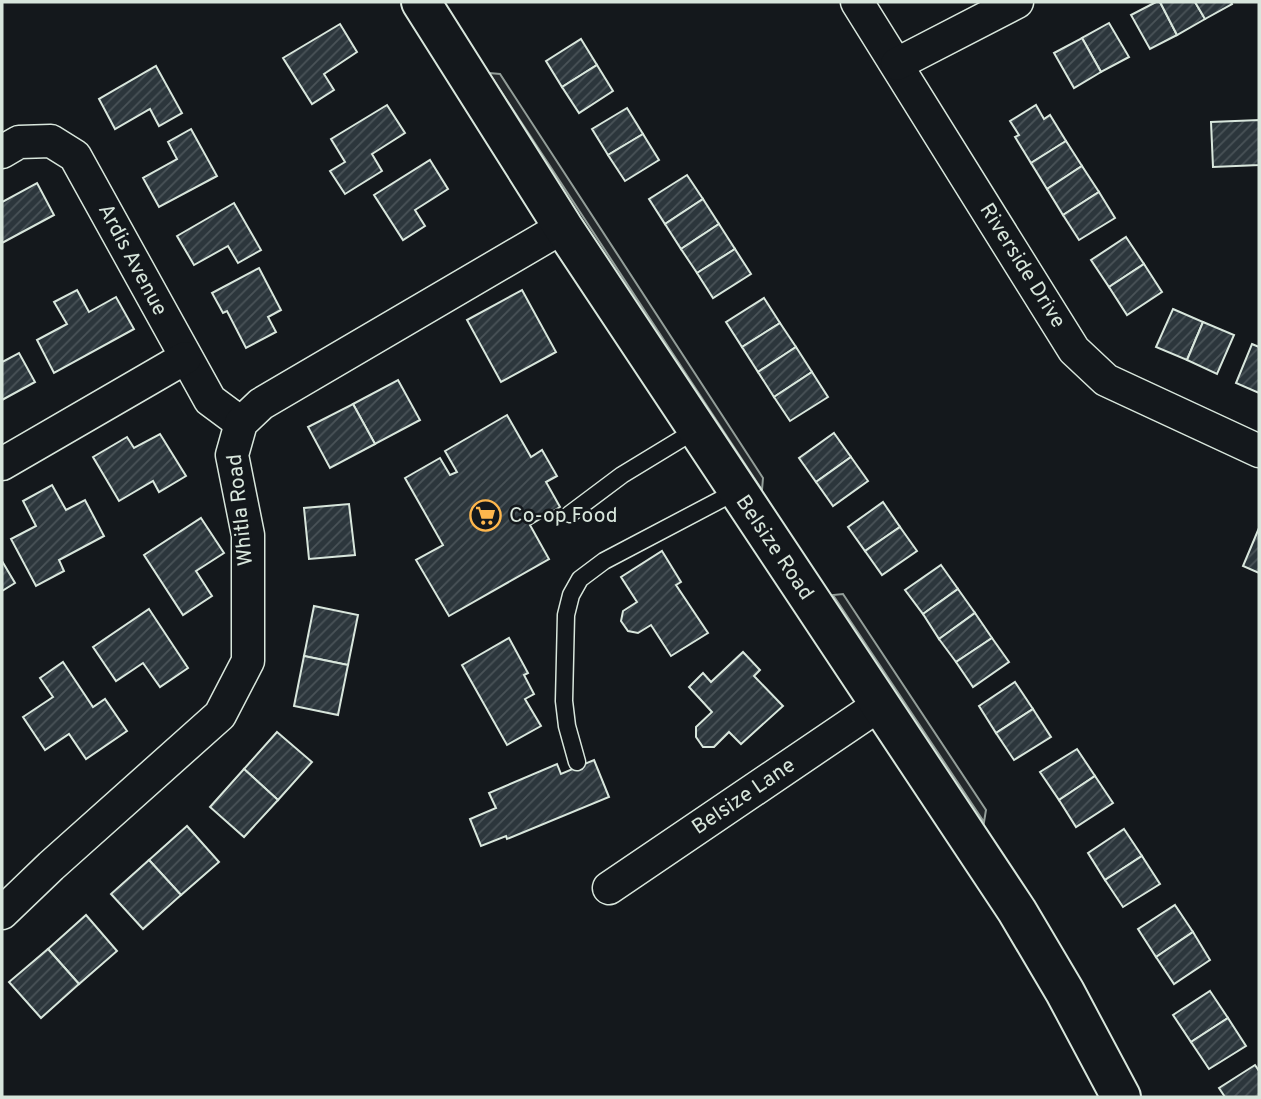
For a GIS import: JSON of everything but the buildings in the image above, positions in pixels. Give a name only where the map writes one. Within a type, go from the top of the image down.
[{"type":"street","name":"Belsize Road","points":[[421,2],[563,228],[1017,911],[1065,992],[1121,1097]]},
{"type":"street","name":"Riverside Drive","points":[[857,2],[1074,350],[1106,380],[1259,451]]},
{"type":"street","points":[[897,64],[1017,2]]},
{"type":"street","name":"Ardis Avenue","points":[[2,152],[19,142],[51,141],[75,156],[210,400],[242,423]]},
{"type":"street","name":"Whitla Road","points":[[2,913],[220,715],[248,661],[248,535],[232,455],[242,423],[261,404],[563,228]]},
{"type":"street","points":[[2,464],[185,358]]},
{"type":"street","name":"Belsize Lane","points":[[610,888],[879,705]]},
{"type":"lane","points":[[570,514],[622,475],[696,430]]},
{"type":"lane","points":[[577,762],[564,701],[566,615],[571,595],[580,579],[604,561],[737,491]]},
{"type":"shaded area","points":[[489,73],[500,74],[763,478],[762,490]]},
{"type":"shaded area","points":[[843,594],[986,810],[984,822],[833,595]]},
{"type":"place","name":"Co-op Food","points":[[486,516]]}]
